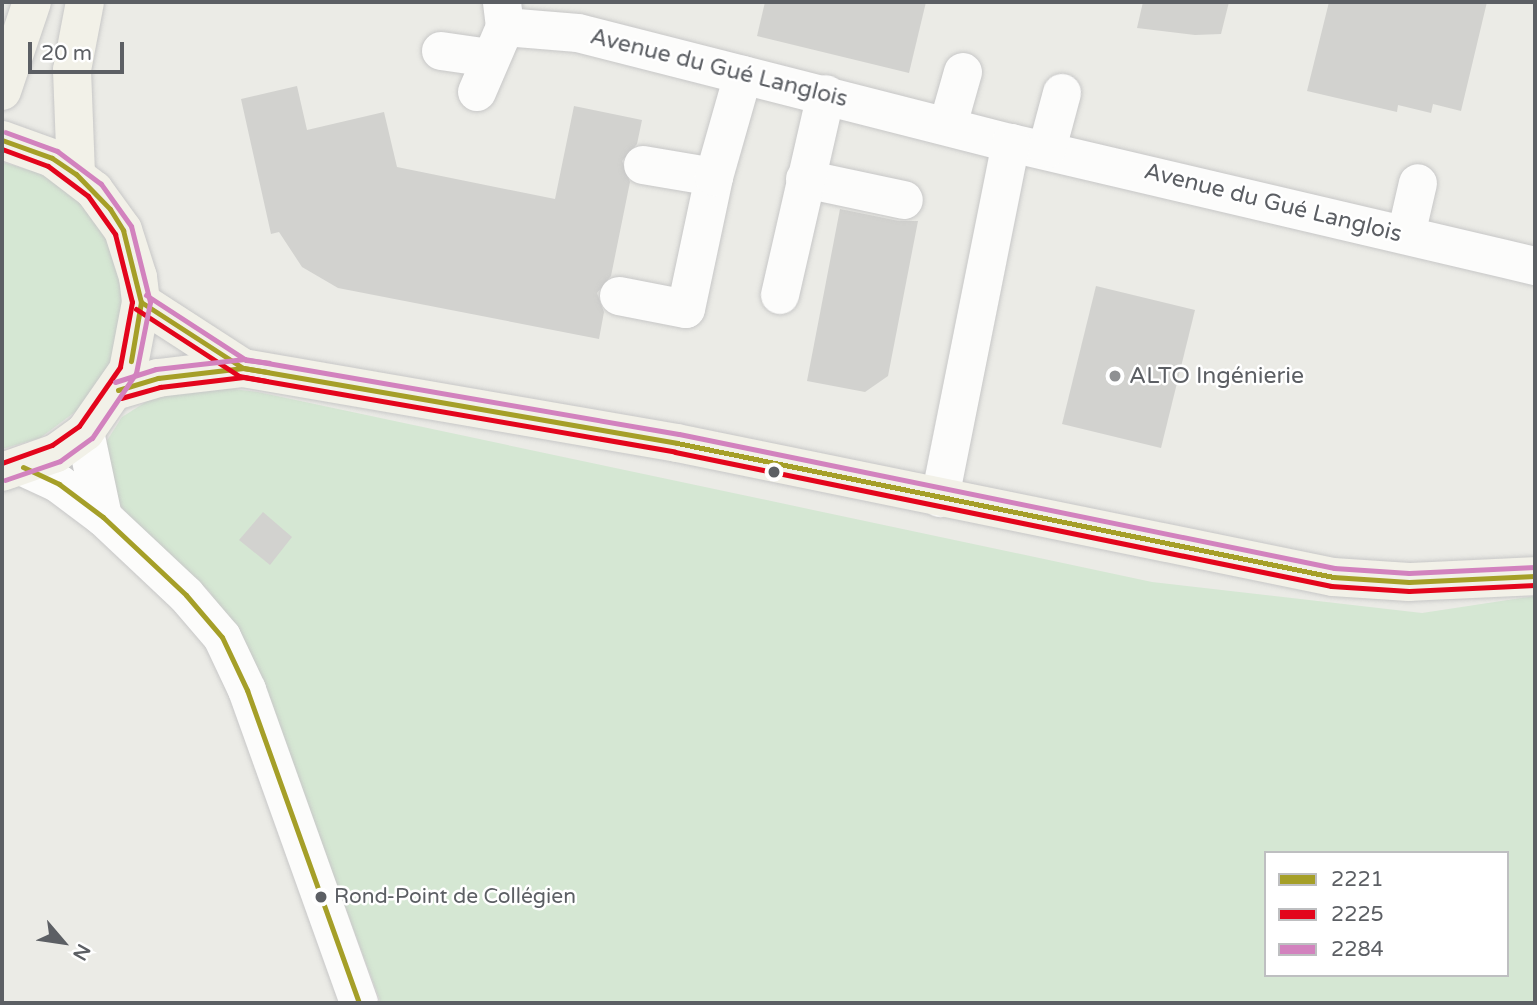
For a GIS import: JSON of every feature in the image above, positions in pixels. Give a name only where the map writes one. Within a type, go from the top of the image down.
[{"type":"main road","points":[[2,91],[32,2]]},
{"type":"main road","points":[[76,174],[72,70],[85,2]]},
{"type":"main road","points":[[2,141],[52,158],[76,174],[110,209],[123,230],[138,277],[141,302],[136,348],[118,390],[85,432],[56,453],[13,470]]},
{"type":"main road","points":[[141,302],[243,368]]},
{"type":"main road","points":[[118,390],[158,378],[243,368],[677,443],[1333,577],[1409,582],[1535,576]]},
{"type":"street","name":"Avenue du Gué Langlois","points":[[441,51],[578,33],[1029,146],[1535,266]]},
{"type":"street","points":[[948,125],[963,72]]},
{"type":"street","points":[[619,296],[686,309],[714,177],[743,75]]},
{"type":"street","points":[[940,498],[1029,146],[1062,93]]},
{"type":"street","points":[[780,295],[826,94]]},
{"type":"street","points":[[643,165],[714,177]]},
{"type":"street","points":[[805,178],[904,200]]},
{"type":"street","points":[[1406,234],[1418,183]]},
{"type":"street","points":[[85,432],[103,517]]},
{"type":"street","points":[[13,470],[59,484],[103,517],[186,594],[222,637],[247,690],[359,1003]]},
{"type":"green space","points":[[2,162],[42,174],[70,191],[91,212],[107,236],[123,293],[116,352],[87,403],[40,438],[2,449]]},
{"type":"green space","points":[[198,385],[258,392],[1152,582],[1422,613],[1535,596],[1535,1003],[381,1003],[287,752],[210,592],[138,527],[109,492],[101,450],[122,417],[157,395]]},
{"type":"building","points":[[765,2],[926,2],[909,73],[757,36]]},
{"type":"building","points":[[1143,2],[1229,2],[1221,34],[1195,35],[1137,28]]},
{"type":"building","points":[[1329,2],[1487,2],[1461,111],[1433,104],[1431,113],[1398,105],[1397,112],[1307,91]]},
{"type":"building","points":[[297,86],[307,130],[384,112],[397,167],[555,199],[574,106],[642,120],[637,144],[622,161],[630,182],[611,276],[597,293],[604,312],[599,339],[338,288],[302,267],[279,232],[271,234],[241,99]]},
{"type":"building","points":[[840,209],[899,221],[918,221],[888,376],[865,392],[807,381]]},
{"type":"building","points":[[1096,286],[1195,310],[1161,448],[1062,424]]},
{"type":"building","points":[[263,512],[292,537],[270,565],[239,540]]},
{"type":"transit line","name":"2284","points":[[5,132],[57,151],[101,184],[131,226],[150,302],[136,373],[92,438],[60,461],[5,480]]},
{"type":"transit line","name":"2221","points":[[2,140],[52,158],[76,174],[110,209],[123,230],[141,302],[131,361]]},
{"type":"transit line","name":"2225","points":[[2,149],[48,166],[88,196],[115,234],[132,302],[120,367],[79,426],[52,445],[2,463]]},
{"type":"transit line","name":"2284","points":[[146,295],[246,360],[269,363]]},
{"type":"transit line","name":"2221","points":[[141,302],[243,368],[268,372]]},
{"type":"transit line","name":"2225","points":[[136,309],[239,376],[267,381]]},
{"type":"transit line","name":"2284","points":[[115,382],[156,369],[244,359],[679,434],[1334,568],[1409,573],[1535,567]]},
{"type":"transit line","name":"2221","points":[[118,390],[158,378],[243,368],[677,443],[1333,577],[1409,582],[1535,576]]},
{"type":"transit line","name":"2225","points":[[121,398],[160,387],[243,377],[675,452],[1331,586],[1409,591],[1535,585]]},
{"type":"transit line","name":"2221","points":[[23,467],[59,484],[103,517],[186,595],[222,637],[247,690],[359,1003]]},
{"type":"place","name":"ALTO Ingénierie","points":[[1115,376]]},
{"type":"place","name":"Rond-Point de Collégien","points":[[321,897]]}]
